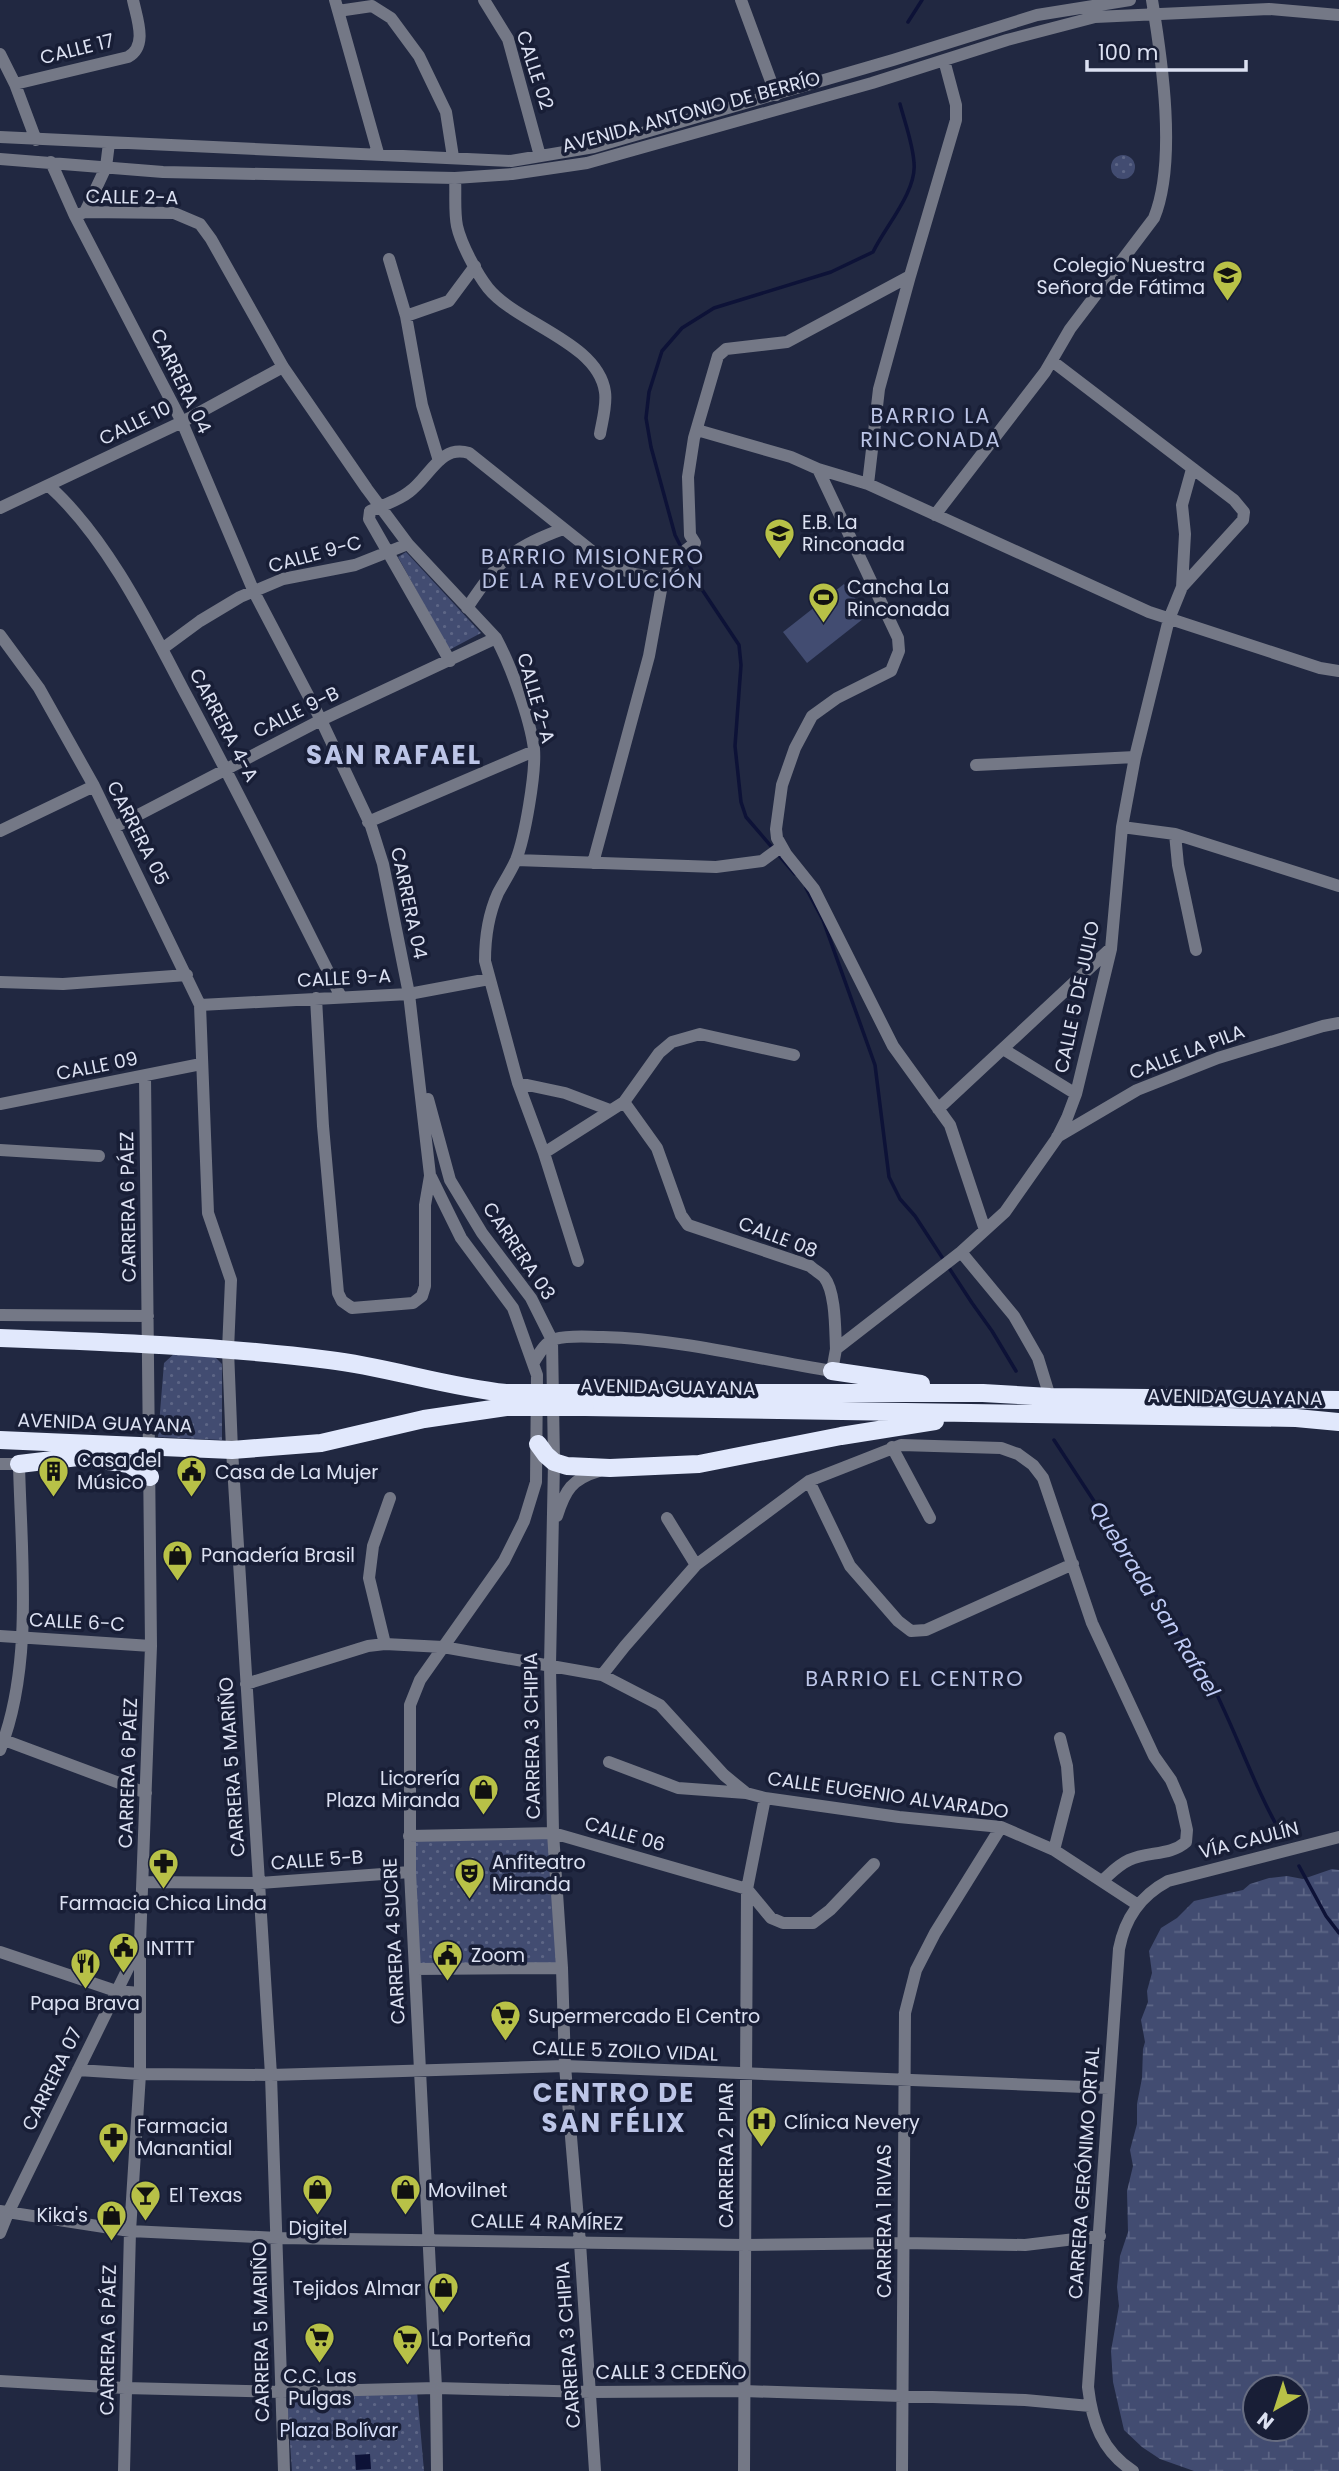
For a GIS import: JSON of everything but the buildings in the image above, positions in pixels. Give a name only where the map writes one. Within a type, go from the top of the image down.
[{"type":"highway","name":"AVENIDA GUAYANA","points":[[0,1338],[149,1343],[331,1360],[476,1390],[506,1400]]},
{"type":"highway","points":[[832,1371],[984,1393]]},
{"type":"highway","name":"AVENIDA GUAYANA","points":[[0,1440],[232,1450],[321,1443],[506,1400],[984,1393],[1050,1397],[1339,1400]]},
{"type":"highway","name":"AVENIDA GUAYANA","points":[[584,1400],[985,1414],[1296,1418],[1339,1422]]},
{"type":"highway","points":[[538,1444],[555,1462],[567,1466],[610,1468],[699,1464],[841,1436],[985,1414]]},
{"type":"highway","points":[[45,1442],[80,1457],[130,1464],[150,1477]]},
{"type":"highway","points":[[19,1464],[80,1457],[116,1446]]},
{"type":"street","name":"CALLE 17","points":[[15,85],[128,57],[136,52],[139,34],[133,0]]},
{"type":"street","name":"CALLE 02","points":[[484,0],[508,39],[540,156]]},
{"type":"street","points":[[741,0],[776,94]]},
{"type":"street","points":[[1037,15],[1054,0]]},
{"type":"street","name":"AVENIDA ANTONIO DE BERRÍO","points":[[0,137],[511,160],[594,147],[1037,15],[1093,2],[1130,0]]},
{"type":"street","points":[[935,515],[1052,360],[1070,329],[1154,218],[1161,200],[1167,122],[1152,0]]},
{"type":"street","points":[[378,153],[336,5],[372,6],[391,18],[419,56],[446,112],[453,157]]},
{"type":"street","name":"AVENIDA ANTONIO DE BERRÍO","points":[[0,159],[163,172],[455,178],[512,174],[587,163],[872,83],[1007,40],[1095,17],[1269,9],[1339,15]]},
{"type":"street","points":[[0,54],[37,140]]},
{"type":"street","points":[[868,484],[879,389],[956,120],[956,105],[944,60]]},
{"type":"street","points":[[80,214],[106,167],[109,143]]},
{"type":"street","name":"CARRERA 04","points":[[51,162],[80,214],[182,422],[254,592],[321,720],[368,822],[383,864],[409,994],[430,1175],[461,1238],[513,1308],[537,1375],[538,1444]]},
{"type":"street","points":[[455,178],[457,226],[487,288],[505,305],[572,347],[594,367],[605,393],[600,435]]},
{"type":"street","name":"CALLE 2-A","points":[[80,214],[174,213],[200,224],[283,367],[381,506],[408,544],[496,638],[506,656],[534,751],[526,824],[516,860],[497,896],[485,941],[485,961],[517,1083],[544,1153],[578,1261]]},
{"type":"street","points":[[389,259],[406,316],[422,405],[439,461]]},
{"type":"street","points":[[406,316],[449,301],[475,266]]},
{"type":"street","points":[[593,863],[649,656],[663,579],[683,553],[695,543],[690,535],[688,477],[715,360],[722,351],[787,342],[910,276]]},
{"type":"street","points":[[1052,360],[1192,469],[1182,505],[1185,534],[1182,587]]},
{"type":"street","name":"CALLE 10","points":[[0,509],[182,422],[283,367]]},
{"type":"street","points":[[697,430],[791,457],[818,469],[868,484],[1169,619],[1320,668],[1339,671]]},
{"type":"street","points":[[450,661],[369,519],[370,510],[408,493],[450,453],[459,450],[470,453],[608,564],[634,574],[663,579]]},
{"type":"street","points":[[818,469],[898,638],[899,651],[891,671],[837,698],[812,716],[795,748],[782,785],[776,829],[780,849],[814,889],[893,1046],[950,1125],[985,1230]]},
{"type":"street","name":"CALLE 5 DE JULIO","points":[[836,1349],[957,1255],[1005,1212],[1057,1138],[1076,1094],[1111,948],[1122,827],[1135,757],[1169,619],[1182,587],[1243,520],[1244,512],[1239,505],[1192,469]]},
{"type":"street","name":"CARRERA 4-A","points":[[50,486],[64,499],[103,549],[162,649],[341,997]]},
{"type":"street","points":[[467,608],[504,559],[528,542],[563,529]]},
{"type":"street","name":"CALLE 9-C","points":[[162,649],[200,621],[240,597],[283,579],[355,565],[408,544]]},
{"type":"street","name":"CARRERA 05","points":[[0,635],[39,688],[94,786],[187,975],[200,1005],[201,1064]]},
{"type":"street","name":"CALLE 9-B","points":[[115,827],[321,720],[496,638]]},
{"type":"street","points":[[368,822],[534,751]]},
{"type":"street","points":[[976,765],[1135,757]]},
{"type":"street","points":[[0,831],[94,786]]},
{"type":"street","points":[[1122,827],[1175,834],[1339,886]]},
{"type":"street","points":[[1175,834],[1178,865],[1196,950]]},
{"type":"street","points":[[516,860],[716,867],[762,861],[780,849]]},
{"type":"street","points":[[938,1109],[1111,948]]},
{"type":"street","points":[[0,982],[63,984],[187,975]]},
{"type":"street","name":"CALLE 9-A","points":[[200,1005],[409,994],[489,979]]},
{"type":"street","points":[[316,998],[323,1126],[338,1293],[342,1301],[352,1308],[413,1303],[422,1296],[425,1286],[425,1205],[430,1175]]},
{"type":"street","name":"CALLE LA PILA","points":[[1057,1138],[1137,1090],[1218,1058],[1339,1023]]},
{"type":"street","points":[[544,1153],[624,1102],[659,1053],[672,1042],[699,1034],[793,1055]]},
{"type":"street","points":[[1003,1049],[1076,1094]]},
{"type":"street","name":"CALLE 09","points":[[0,1104],[201,1064]]},
{"type":"street","name":"CARRERA 5 MARIÑO","points":[[201,1064],[208,1213],[231,1280],[228,1350],[232,1450],[271,2076],[284,2471]]},
{"type":"street","name":"CARRERA 03","points":[[419,1069],[450,1180],[482,1233],[531,1298],[552,1340],[555,1462]]},
{"type":"street","name":"CARRERA 6 PÁEZ","points":[[124,2471],[130,2231],[140,2074],[141,1943],[151,1646],[145,1076]]},
{"type":"street","points":[[517,1083],[565,1093],[610,1110]]},
{"type":"street","name":"CALLE 08","points":[[624,1102],[657,1148],[681,1215],[688,1224],[810,1266],[825,1278],[831,1294],[836,1349]]},
{"type":"street","points":[[0,1150],[99,1156]]},
{"type":"street","points":[[957,1255],[1014,1316],[1038,1358],[1050,1397]]},
{"type":"street","points":[[0,1315],[148,1316]]},
{"type":"street","points":[[534,1362],[552,1340],[570,1337],[621,1338],[696,1347],[832,1371],[836,1349]]},
{"type":"street","name":"CARRERA 4 SUCRE","points":[[437,2471],[436,2388],[410,1872],[410,1705],[420,1680],[504,1561],[524,1521],[536,1482],[538,1444]]},
{"type":"street","points":[[602,1675],[696,1565],[810,1481],[892,1447],[915,1445],[1001,1448],[1018,1454],[1033,1465],[1043,1478],[1092,1623],[1154,1756],[1171,1780],[1181,1803],[1187,1830],[1186,1842],[1176,1850],[1130,1860],[1102,1881]]},
{"type":"street","points":[[892,1447],[930,1518]]},
{"type":"street","name":"CARRERA 3 CHIPIA","points":[[555,1462],[550,1666],[553,1833],[565,2066],[595,2471]]},
{"type":"street","points":[[0,1464],[19,1464],[22,1638],[10,1724],[2,1745],[146,1793]]},
{"type":"street","points":[[552,1534],[562,1501],[571,1485],[583,1476],[610,1468]]},
{"type":"street","points":[[810,1481],[850,1566],[898,1621],[911,1631],[926,1630],[1073,1564]]},
{"type":"street","points":[[384,1644],[369,1578],[373,1546],[390,1498]]},
{"type":"street","points":[[667,1518],[696,1565]]},
{"type":"street","name":"CALLE 6-C","points":[[0,1636],[151,1646]]},
{"type":"street","name":"CALLE EUGENIO ALVARADO","points":[[246,1684],[368,1646],[384,1644],[443,1647],[602,1675],[660,1705],[703,1754],[746,1793],[899,1817],[1001,1827],[1055,1850],[1138,1905]]},
{"type":"street","points":[[1055,1850],[1069,1792],[1067,1766],[1060,1738]]},
{"type":"street","points":[[609,1762],[678,1788],[746,1793]]},
{"type":"street","name":"CARRERA 2 PIAR","points":[[744,2471],[747,1889],[765,1798]]},
{"type":"street","name":"CARRERA 1 RIVAS","points":[[902,2471],[905,2013],[916,1970],[935,1933],[1001,1827]]},
{"type":"street","name":"CALLE 06","points":[[409,1836],[553,1833],[747,1889]]},
{"type":"street","name":"VÍA CAULÍN","points":[[1168,1881],[1339,1837]]},
{"type":"street","points":[[747,1889],[771,1918],[783,1923],[813,1923],[830,1910],[874,1864]]},
{"type":"street","name":"CALLE 5-B","points":[[144,1882],[260,1883],[410,1872]]},
{"type":"street","name":"CARRERA GERÓNIMO ORTAL","points":[[1133,2471],[1114,2456],[1101,2438],[1090,2406],[1088,2387],[1119,1949],[1126,1922],[1138,1905],[1145,1896],[1168,1881]]},
{"type":"street","name":"CARRERA 07","points":[[0,2233],[4,2212],[141,1943]]},
{"type":"street","points":[[0,1952],[116,1991],[140,1993]]},
{"type":"street","points":[[415,1969],[562,1968]]},
{"type":"street","name":"CALLE 5 ZOILO VIDAL","points":[[78,2070],[271,2076],[565,2066],[1109,2088]]},
{"type":"street","points":[[0,2201],[4,2212]]},
{"type":"street","name":"CALLE 4 RAMÍREZ","points":[[4,2212],[130,2231],[278,2238],[745,2245],[1025,2245],[1100,2236]]},
{"type":"street","name":"CALLE 3 CEDEÑO","points":[[0,2381],[125,2388],[281,2392],[436,2388],[590,2392],[744,2391],[1025,2400],[1090,2406]]},
{"type":"green space","points":[[1123,155],[1132,158],[1135,167],[1132,176],[1123,179],[1114,176],[1111,167],[1114,158]]},
{"type":"green space","points":[[406,552],[481,633],[449,650],[398,557]]},
{"type":"green space","name":"Cancha La Rinconada","points":[[844,584],[868,615],[807,663],[783,632]]},
{"type":"green space","points":[[176,1352],[214,1356],[222,1364],[222,1440],[158,1437],[164,1363]]},
{"type":"green space","points":[[549,1837],[559,1965],[419,1965],[413,1839]]},
{"type":"green space","points":[[1332,1869],[1339,1870],[1339,2471],[1194,2471],[1160,2459],[1124,2430],[1113,2382],[1111,2351],[1119,2306],[1117,2287],[1120,2256],[1128,2232],[1127,2191],[1133,2166],[1130,2150],[1137,2124],[1145,2042],[1141,2020],[1148,2002],[1147,1991],[1152,1973],[1149,1951],[1161,1928],[1177,1918],[1194,1901],[1243,1890],[1250,1884],[1269,1878],[1287,1876],[1303,1879]]},
{"type":"green space","name":"Plaza Bolívar","points":[[286,2387],[417,2391],[424,2471],[292,2471]]},
{"type":"shaded area","points":[[370,2454],[371,2469],[356,2470],[355,2455]]},
{"type":"waterway","name":"Quebrada San Rafael","points":[[908,22],[922,0]]},
{"type":"waterway","name":"Quebrada San Rafael","points":[[682,549],[675,535],[651,447],[646,418],[649,392],[662,351],[682,328],[714,308],[831,272],[873,252],[906,197],[914,174],[912,148],[900,104]]},
{"type":"waterway","name":"Quebrada San Rafael","points":[[685,556],[699,585],[739,645],[741,665],[735,746],[741,802],[746,817],[795,874]]},
{"type":"waterway","name":"Quebrada San Rafael","points":[[806,888],[823,920],[875,1065],[889,1177],[900,1199],[915,1216],[1016,1371]]},
{"type":"waterway","name":"Quebrada San Rafael","points":[[1054,1440],[1204,1669],[1283,1837]]},
{"type":"waterway","name":"Quebrada San Rafael","points":[[1299,1866],[1326,1916],[1339,1933]]},
{"type":"place","name":"Colegio Nuestra Señora de Fátima","points":[[1228,303]]},
{"type":"place","name":"E.B. La Rinconada","points":[[779,560]]},
{"type":"place","name":"Cancha La Rinconada","points":[[824,625]]},
{"type":"place","name":"Casa del Músico","points":[[54,1498]]},
{"type":"place","name":"Casa de La Mujer","points":[[192,1499]]},
{"type":"place","name":"Panadería Brasil","points":[[178,1582]]},
{"type":"place","name":"Licorería Plaza Miranda","points":[[483,1816]]},
{"type":"place","name":"Farmacia Chica Linda","points":[[163,1891]]},
{"type":"place","name":"Anfiteatro Miranda","points":[[469,1900]]},
{"type":"place","name":"INTTT","points":[[123,1975]]},
{"type":"place","name":"Zoom","points":[[448,1982]]},
{"type":"place","name":"Papa Brava","points":[[85,1991]]},
{"type":"place","name":"Supermercado El Centro","points":[[505,2043]]},
{"type":"place","name":"Clínica Nevery","points":[[761,2149]]},
{"type":"place","name":"Farmacia Manantial","points":[[114,2164]]},
{"type":"place","name":"Digitel","points":[[318,2216]]},
{"type":"place","name":"Movilnet","points":[[405,2217]]},
{"type":"place","name":"El Texas","points":[[146,2222]]},
{"type":"place","name":"Kika's","points":[[111,2242]]},
{"type":"place","name":"Tejidos Almar","points":[[444,2315]]},
{"type":"place","name":"C.C. Las Pulgas","points":[[320,2364]]},
{"type":"place","name":"La Porteña","points":[[408,2366]]},
{"type":"district","name":"BARRIO LA RINCONADA","points":[[931,427]]},
{"type":"district","name":"BARRIO MISIONERO DE LA REVOLUCIÓN","points":[[593,568]]},
{"type":"district","name":"SAN RAFAEL","points":[[394,755]]},
{"type":"district","name":"BARRIO EL CENTRO","points":[[915,1678]]},
{"type":"district","name":"CENTRO DE SAN FÉLIX","points":[[614,2108]]}]
